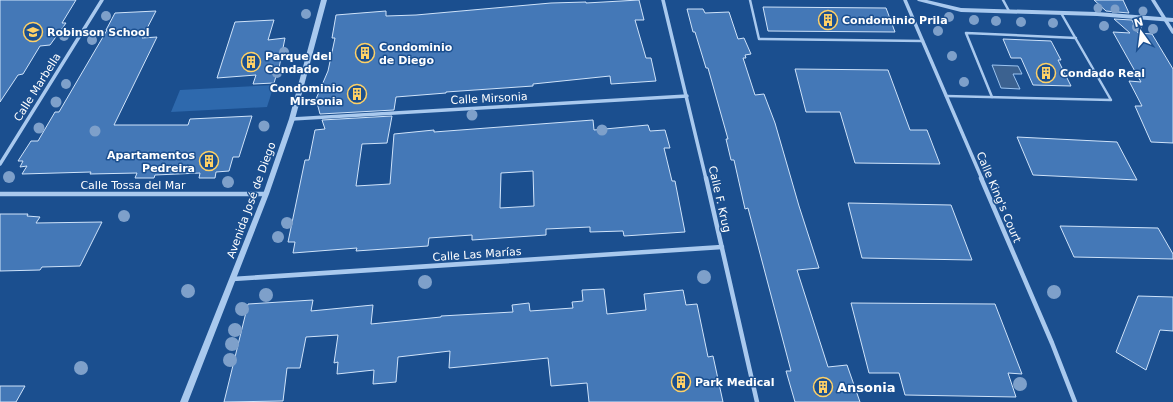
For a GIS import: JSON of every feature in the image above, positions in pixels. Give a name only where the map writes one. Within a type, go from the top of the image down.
[{"type":"street","name":"Calle Marbella","points":[[0,164],[102,0]]},
{"type":"street","name":"Avenida José de Diego","points":[[184,402],[266,194],[292,119],[324,0]]},
{"type":"street","name":"Calle F. Krug","points":[[663,0],[687,96],[757,402]]},
{"type":"street","name":"Calle King's Court","points":[[905,0],[1052,343],[1075,402]]},
{"type":"street","points":[[920,0],[961,10],[1061,13],[1173,20]]},
{"type":"street","points":[[1153,0],[1173,32]]},
{"type":"street","name":"Calle Mirsonia","points":[[292,119],[687,96]]},
{"type":"street","name":"Calle Tossa del Mar","points":[[0,194],[266,194]]},
{"type":"street","name":"Calle Las Marías","points":[[233,280],[722,247]]},
{"type":"lane","points":[[750,0],[759,39],[922,40]]},
{"type":"lane","points":[[1003,0],[1009,12]]},
{"type":"lane","points":[[946,96],[1111,100],[1061,13]]},
{"type":"lane","points":[[992,97],[966,33],[1076,38]]},
{"type":"shaded area","points":[[992,65],[1018,66],[1022,74],[1013,74],[1020,89],[1001,88]]},
{"type":"shaded area","points":[[274,85],[267,107],[171,112],[180,90]]},
{"type":"building","points":[[0,0],[76,0],[62,23],[66,23],[50,45],[40,46],[23,74],[18,75],[0,102]]},
{"type":"building","points":[[639,0],[644,20],[635,20],[646,58],[651,58],[656,81],[611,84],[610,76],[533,84],[533,86],[446,92],[396,97],[394,110],[320,114],[316,99],[328,71],[335,38],[332,38],[336,15],[386,11],[386,16],[416,15],[551,3]]},
{"type":"building","points":[[1094,0],[1123,0],[1129,13],[1106,11]]},
{"type":"building","name":"Condominio Prila","points":[[763,7],[886,8],[895,32],[768,31]]},
{"type":"building","points":[[687,9],[703,9],[705,13],[729,12],[738,39],[744,38],[751,54],[745,55],[746,58],[743,58],[755,95],[764,94],[775,123],[819,268],[797,270],[828,367],[847,365],[860,402],[795,402],[786,371],[791,371],[748,208],[745,209],[734,160],[731,160],[726,139],[728,139],[708,68],[706,68],[695,32],[693,32]]},
{"type":"building","points":[[156,11],[142,38],[157,37],[114,125],[188,125],[190,119],[252,116],[239,157],[233,157],[229,171],[216,172],[215,178],[199,178],[200,173],[155,175],[154,178],[135,178],[137,173],[90,174],[91,172],[22,174],[27,166],[20,167],[23,161],[18,161],[31,141],[38,141],[55,112],[59,112],[107,30],[115,13]]},
{"type":"building","points":[[1114,19],[1132,20],[1138,33],[1152,34],[1173,69],[1173,143],[1151,142],[1135,106],[1142,106],[1129,81],[1141,82],[1113,32],[1130,33]]},
{"type":"building","name":"Parque del Condado","points":[[274,20],[268,40],[285,38],[278,73],[274,83],[253,84],[256,75],[217,78],[235,22]]},
{"type":"building","name":"Condado Real","points":[[1003,39],[1051,41],[1061,60],[1058,60],[1071,86],[1033,85],[1021,58],[1011,58]]},
{"type":"building","points":[[795,69],[888,70],[910,130],[927,130],[940,164],[855,163],[840,112],[806,112]]},
{"type":"building","points":[[392,116],[387,143],[362,144],[356,186],[390,184],[394,134],[593,120],[594,130],[648,125],[650,131],[665,130],[670,148],[664,148],[672,181],[675,181],[685,232],[624,236],[623,231],[590,232],[590,227],[546,229],[546,235],[472,240],[472,235],[429,238],[428,246],[356,251],[357,248],[293,253],[295,242],[288,242],[305,160],[309,160],[315,130],[325,129],[322,120]],"holes":[[[533,171],[534,206],[500,208],[501,173]]]},
{"type":"building","points":[[1017,137],[1117,142],[1137,180],[1033,175]]},
{"type":"building","points":[[848,203],[951,205],[972,260],[862,258]]},
{"type":"building","points":[[0,214],[28,214],[27,216],[40,217],[36,223],[102,222],[80,266],[42,267],[40,270],[0,271]]},
{"type":"building","points":[[1060,226],[1158,228],[1173,254],[1173,259],[1074,257]]},
{"type":"building","points":[[604,289],[607,314],[646,310],[644,294],[683,290],[686,305],[697,304],[708,357],[713,356],[723,402],[589,402],[587,383],[551,386],[548,358],[449,368],[450,351],[398,357],[396,382],[373,384],[374,370],[337,374],[338,362],[334,363],[338,335],[306,337],[300,368],[287,368],[283,401],[224,402],[248,304],[313,300],[311,311],[373,305],[371,324],[441,316],[513,312],[512,305],[529,303],[530,311],[573,308],[572,302],[583,301],[582,290]]},
{"type":"building","points":[[1138,296],[1173,297],[1173,331],[1160,330],[1146,370],[1116,352]]},
{"type":"building","points":[[851,303],[995,304],[1022,374],[1008,373],[1016,397],[905,395],[899,373],[869,373]]},
{"type":"building","points":[[0,386],[25,386],[16,402],[0,402]]},
{"type":"place","name":"Condominio Prila","points":[[828,20]]},
{"type":"place","name":"Robinson School","points":[[33,32]]},
{"type":"place","name":"Condominio de Diego","points":[[365,53]]},
{"type":"place","name":"Parque del Condado","points":[[251,62]]},
{"type":"place","name":"Condado Real","points":[[1046,73]]},
{"type":"place","name":"Condominio Mirsonia","points":[[357,94]]},
{"type":"place","name":"Apartamentos Pedreira","points":[[209,161]]},
{"type":"place","name":"Park Medical","points":[[681,382]]},
{"type":"place","name":"Ansonia","points":[[823,387]]}]
